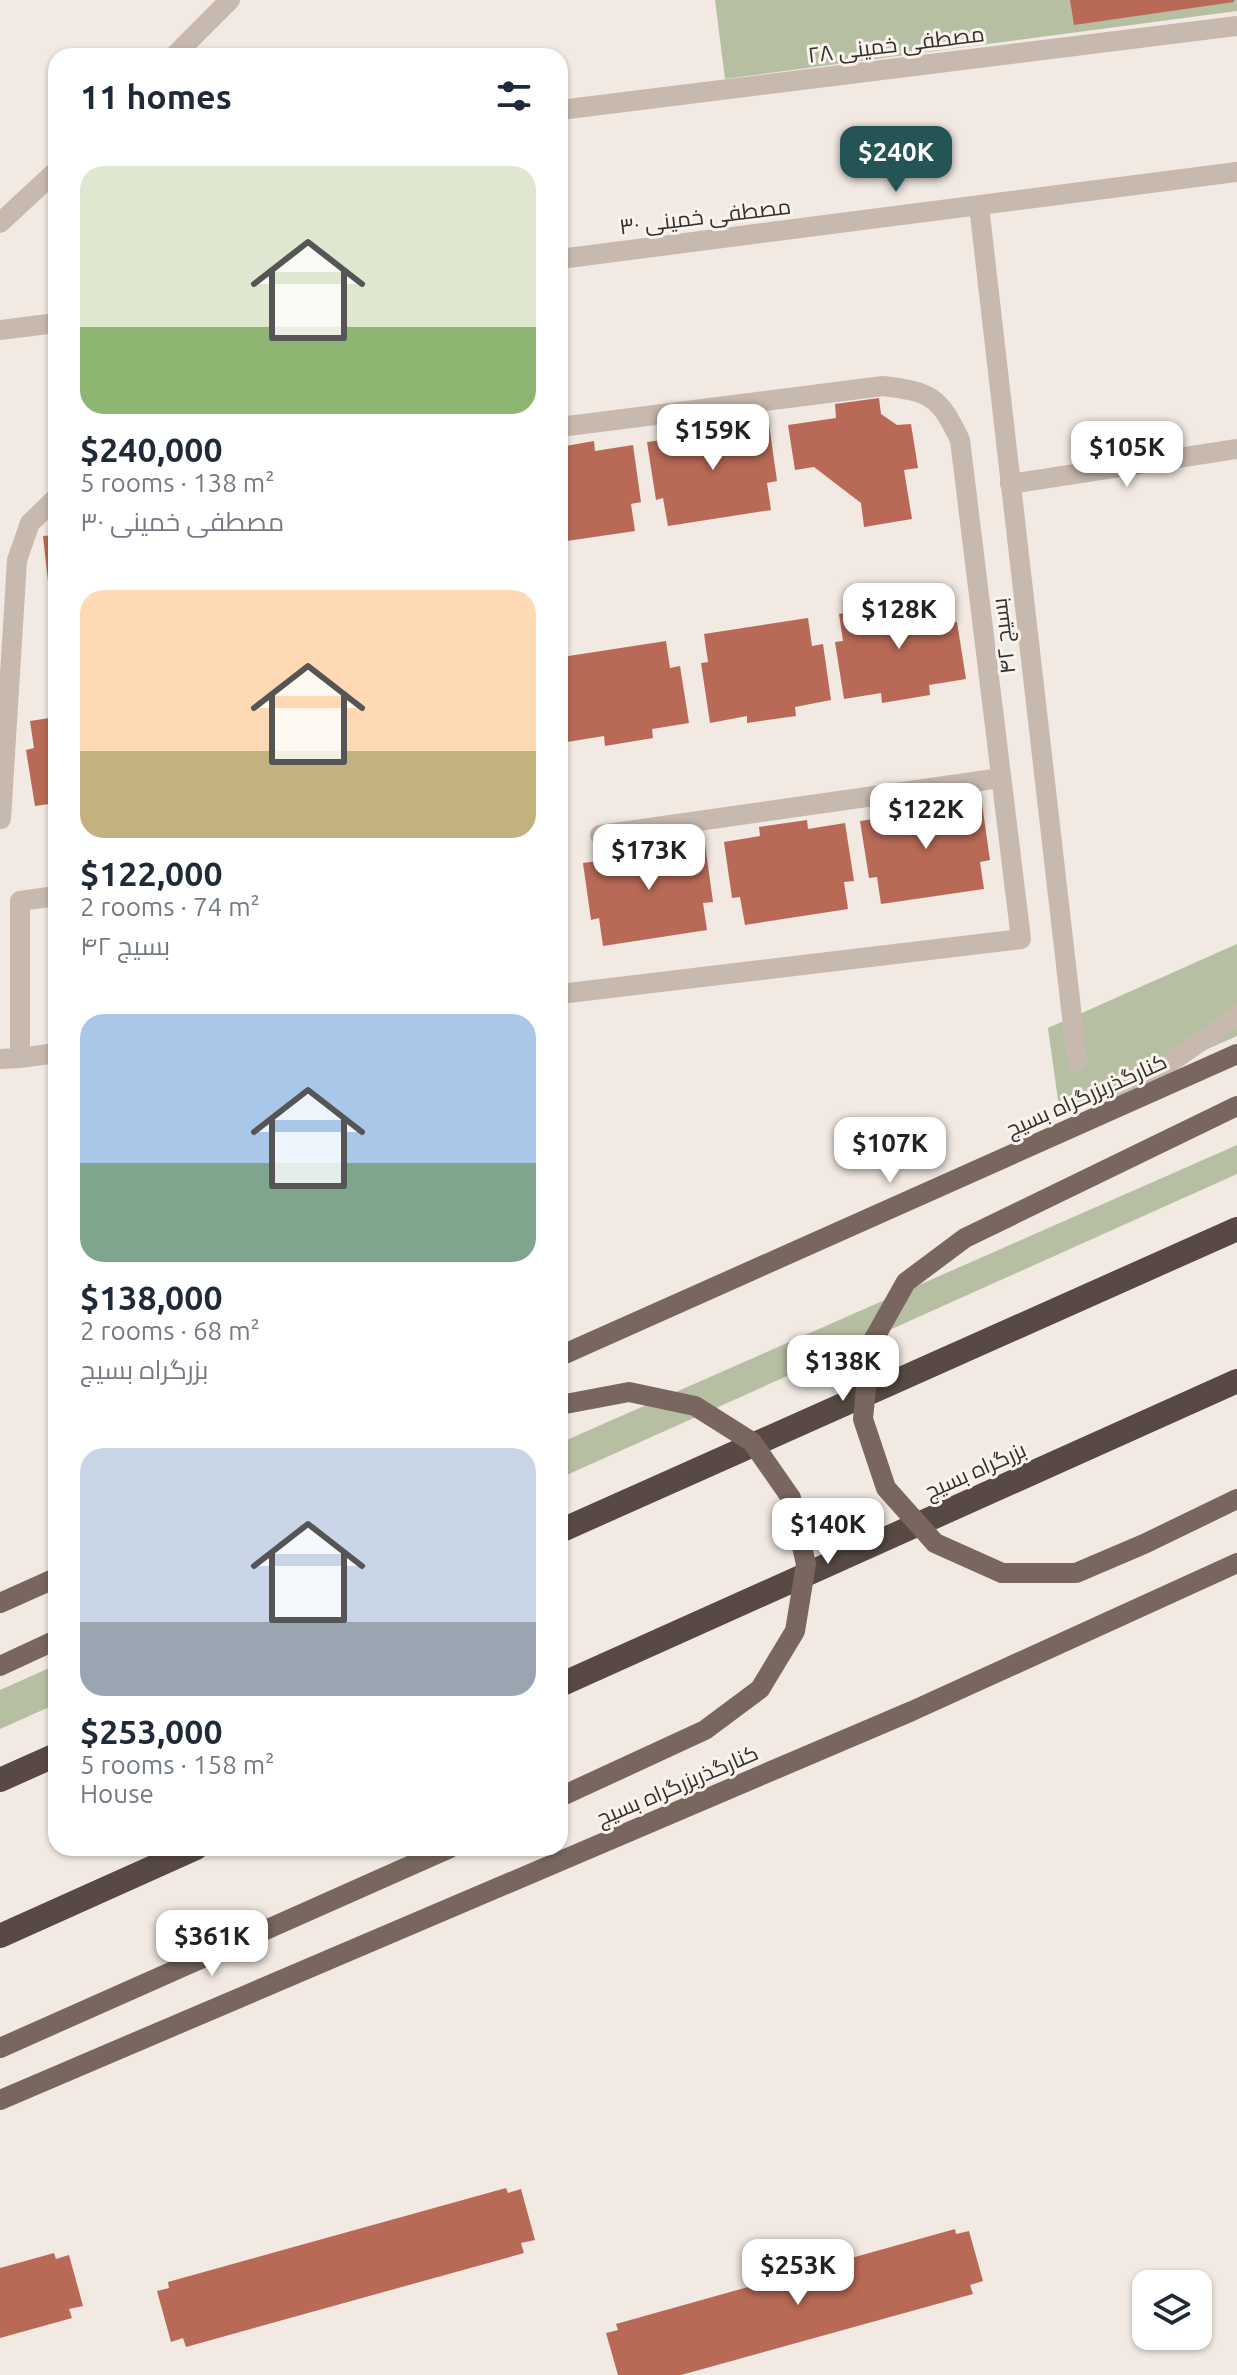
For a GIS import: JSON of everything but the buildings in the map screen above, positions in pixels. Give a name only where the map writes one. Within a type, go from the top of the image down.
[{"type":"highway","points":[[568,1527],[1237,1229]]},
{"type":"highway","name":"بزرگراه بسیج","points":[[568,1681],[1237,1381]]},
{"type":"highway","points":[[0,1780],[48,1759]]},
{"type":"highway","points":[[0,1936],[178,1856]]},
{"type":"main road","name":"کنارگذربزرگراه بسیج","points":[[568,1352],[1237,1054]]},
{"type":"main road","points":[[1237,1106],[965,1238],[906,1282],[870,1346],[863,1419],[886,1488],[935,1543],[1002,1573],[1076,1573],[1237,1499]]},
{"type":"main road","points":[[568,1403],[629,1392],[695,1406],[752,1442],[791,1498],[806,1564],[795,1631],[760,1689],[705,1730],[568,1793]]},
{"type":"main road","name":"کنارگذربزرگراه بسیج","points":[[0,2100],[912,1711],[1237,1563]]},
{"type":"main road","points":[[0,1603],[48,1582]]},
{"type":"main road","points":[[0,1666],[48,1644]]},
{"type":"main road","points":[[0,2048],[432,1856]]},
{"type":"street","points":[[182,48],[230,0]]},
{"type":"street","name":"مصطفی خمینی ۲۸","points":[[568,109],[1237,26]]},
{"type":"street","name":"مصطفی خمینی ۳۰","points":[[568,258],[1237,172]]},
{"type":"street","points":[[0,223],[48,178]]},
{"type":"street","name":"بسیج ۴۲","points":[[979,206],[1077,1061]]},
{"type":"street","points":[[0,330],[48,324]]},
{"type":"street","points":[[568,426],[883,386],[919,390],[945,409],[960,440],[1021,939],[568,993]]},
{"type":"street","points":[[1010,484],[1237,449]]},
{"type":"street","points":[[1,819],[17,560],[30,523],[48,506]]},
{"type":"street","points":[[600,835],[1001,778]]},
{"type":"street","points":[[48,897],[20,901],[10,1058],[48,1054]]},
{"type":"street","points":[[1086,1121],[1237,1016]]},
{"type":"green space","points":[[715,0],[1237,0],[1237,11],[725,79]]},
{"type":"green space","points":[[1237,944],[1237,1036],[1060,1114],[1048,1028]]},
{"type":"green space","points":[[1237,1145],[1237,1174],[568,1474],[568,1439]]},
{"type":"green space","points":[[48,1669],[48,1708],[0,1729],[0,1690]]}]
